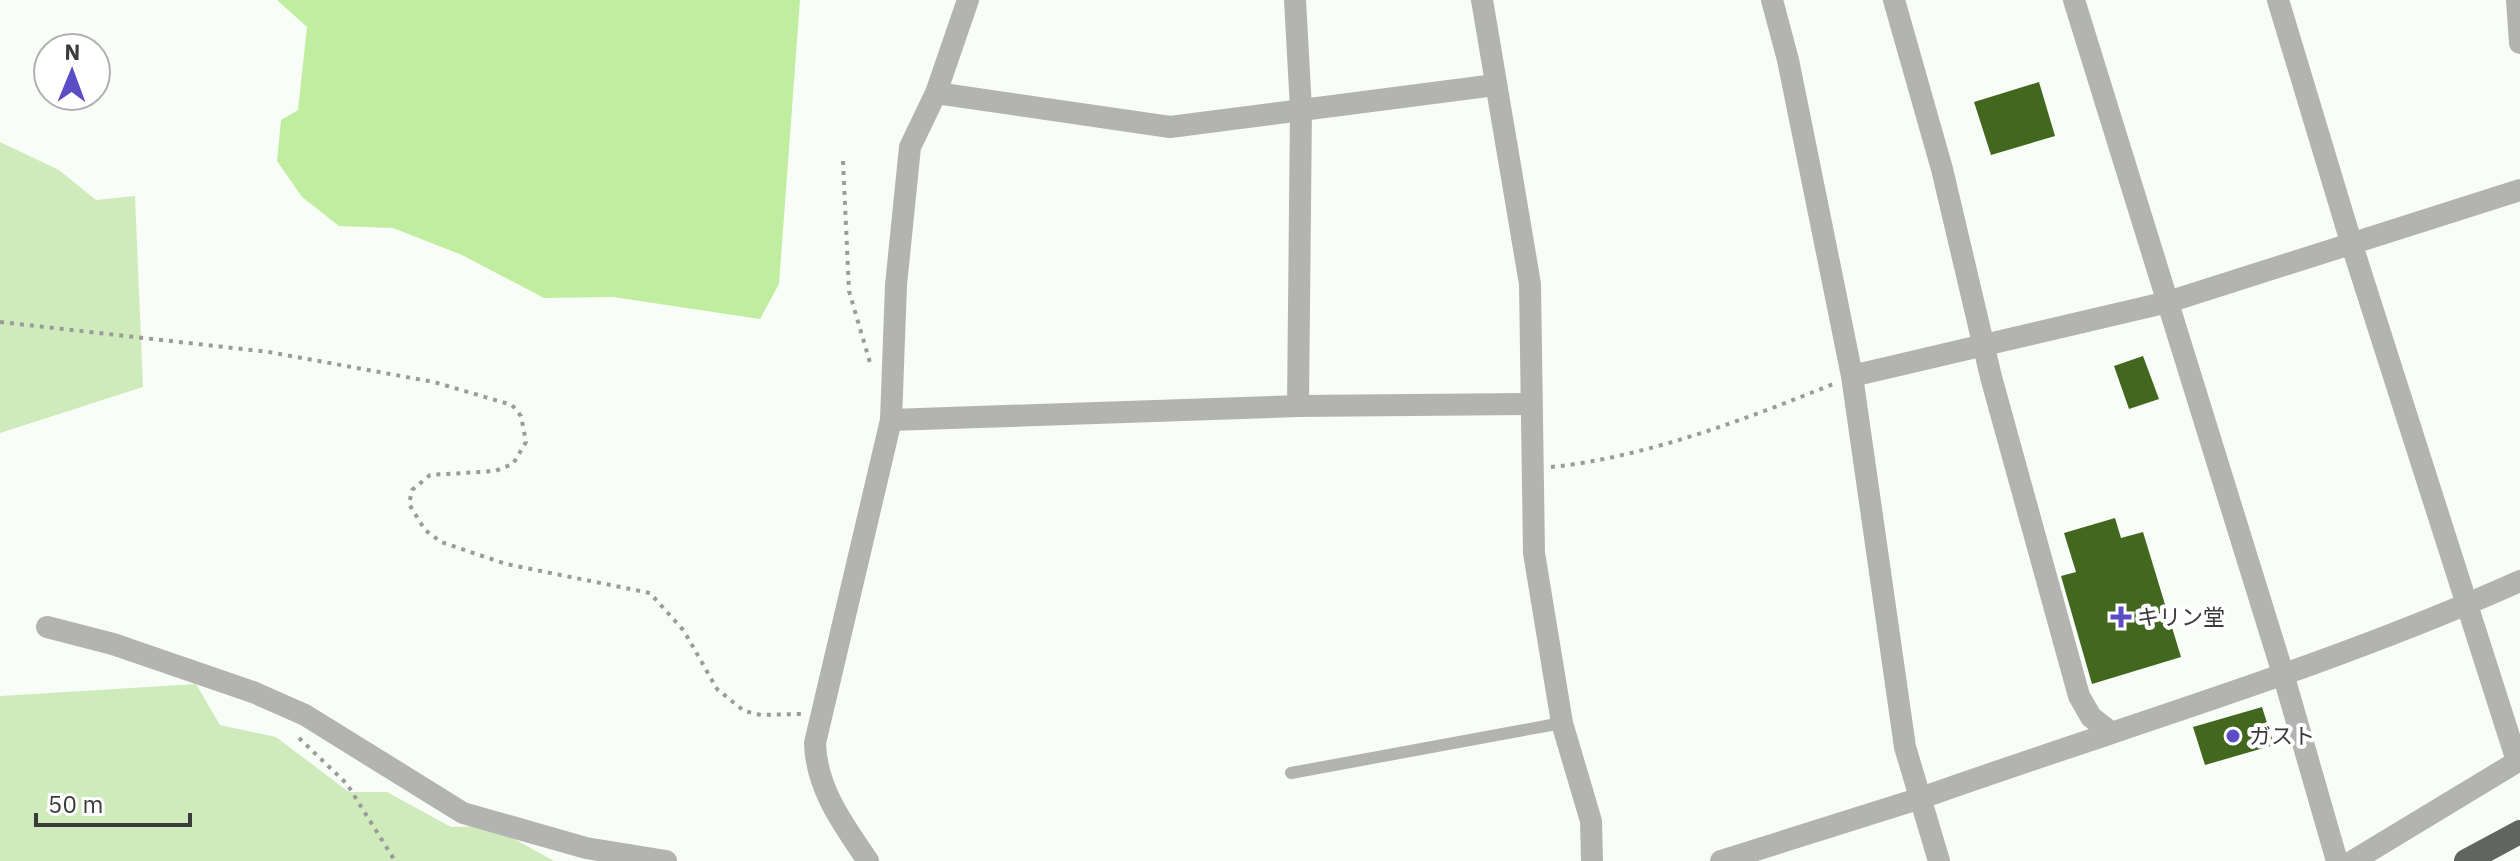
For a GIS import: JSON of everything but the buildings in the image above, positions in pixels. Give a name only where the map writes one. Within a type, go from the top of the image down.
[{"type":"highway","points":[[2466,861],[2520,832]]},
{"type":"street","points":[[868,861],[838,818],[815,769],[815,743],[891,420],[896,285],[910,147],[936,93],[968,0]]},
{"type":"street","points":[[1295,0],[1301,109],[1298,406]]},
{"type":"street","points":[[1482,0],[1530,284],[1534,553],[1562,723],[1591,821],[1592,861]]},
{"type":"street","points":[[1772,0],[1788,60],[1852,376],[1905,747],[1939,861]]},
{"type":"street","points":[[1894,0],[1986,345],[1991,377],[2079,696],[2091,717],[2109,731]]},
{"type":"street","points":[[2074,0],[2284,677],[2337,861]]},
{"type":"street","points":[[2278,0],[2351,242],[2519,760],[2353,861]]},
{"type":"street","points":[[2517,0],[2520,43]]},
{"type":"street","points":[[936,93],[1170,127],[1495,85]]},
{"type":"street","points":[[1852,376],[2168,302],[2520,190]]},
{"type":"street","points":[[891,420],[1298,406],[1531,404]]},
{"type":"street","points":[[1721,861],[1921,798],[2109,731],[2284,677],[2520,581]]},
{"type":"street","points":[[47,627],[113,644],[253,692],[305,715],[463,813],[586,848],[666,861]]},
{"type":"lane","points":[[1291,773],[1562,723]]},
{"type":"path","points":[[843,161],[849,291],[859,337],[875,378]]},
{"type":"path","points":[[0,322],[269,352],[434,382],[512,405],[521,416],[526,442],[513,464],[495,471],[430,475],[412,490],[409,504],[425,530],[441,542],[506,564],[650,593],[684,631],[717,689],[744,711],[761,715],[823,714]]},
{"type":"path","points":[[1532,468],[1583,464],[1687,438],[1852,376]]},
{"type":"path","points":[[295,733],[347,784],[395,861]]},
{"type":"shaded area","points":[[277,0],[800,0],[779,284],[760,319],[613,297],[544,298],[462,255],[393,228],[339,226],[302,197],[277,161],[281,120],[298,110],[307,27]]},
{"type":"shaded area","points":[[0,142],[59,170],[96,200],[135,196],[143,387],[0,433]]},
{"type":"shaded area","points":[[196,684],[220,725],[276,737],[349,792],[387,792],[451,827],[491,826],[554,861],[0,861],[0,696]]},
{"type":"place","name":"キリン堂","points":[[2121,617]]},
{"type":"place","name":"ガスト","points":[[2233,736]]}]
